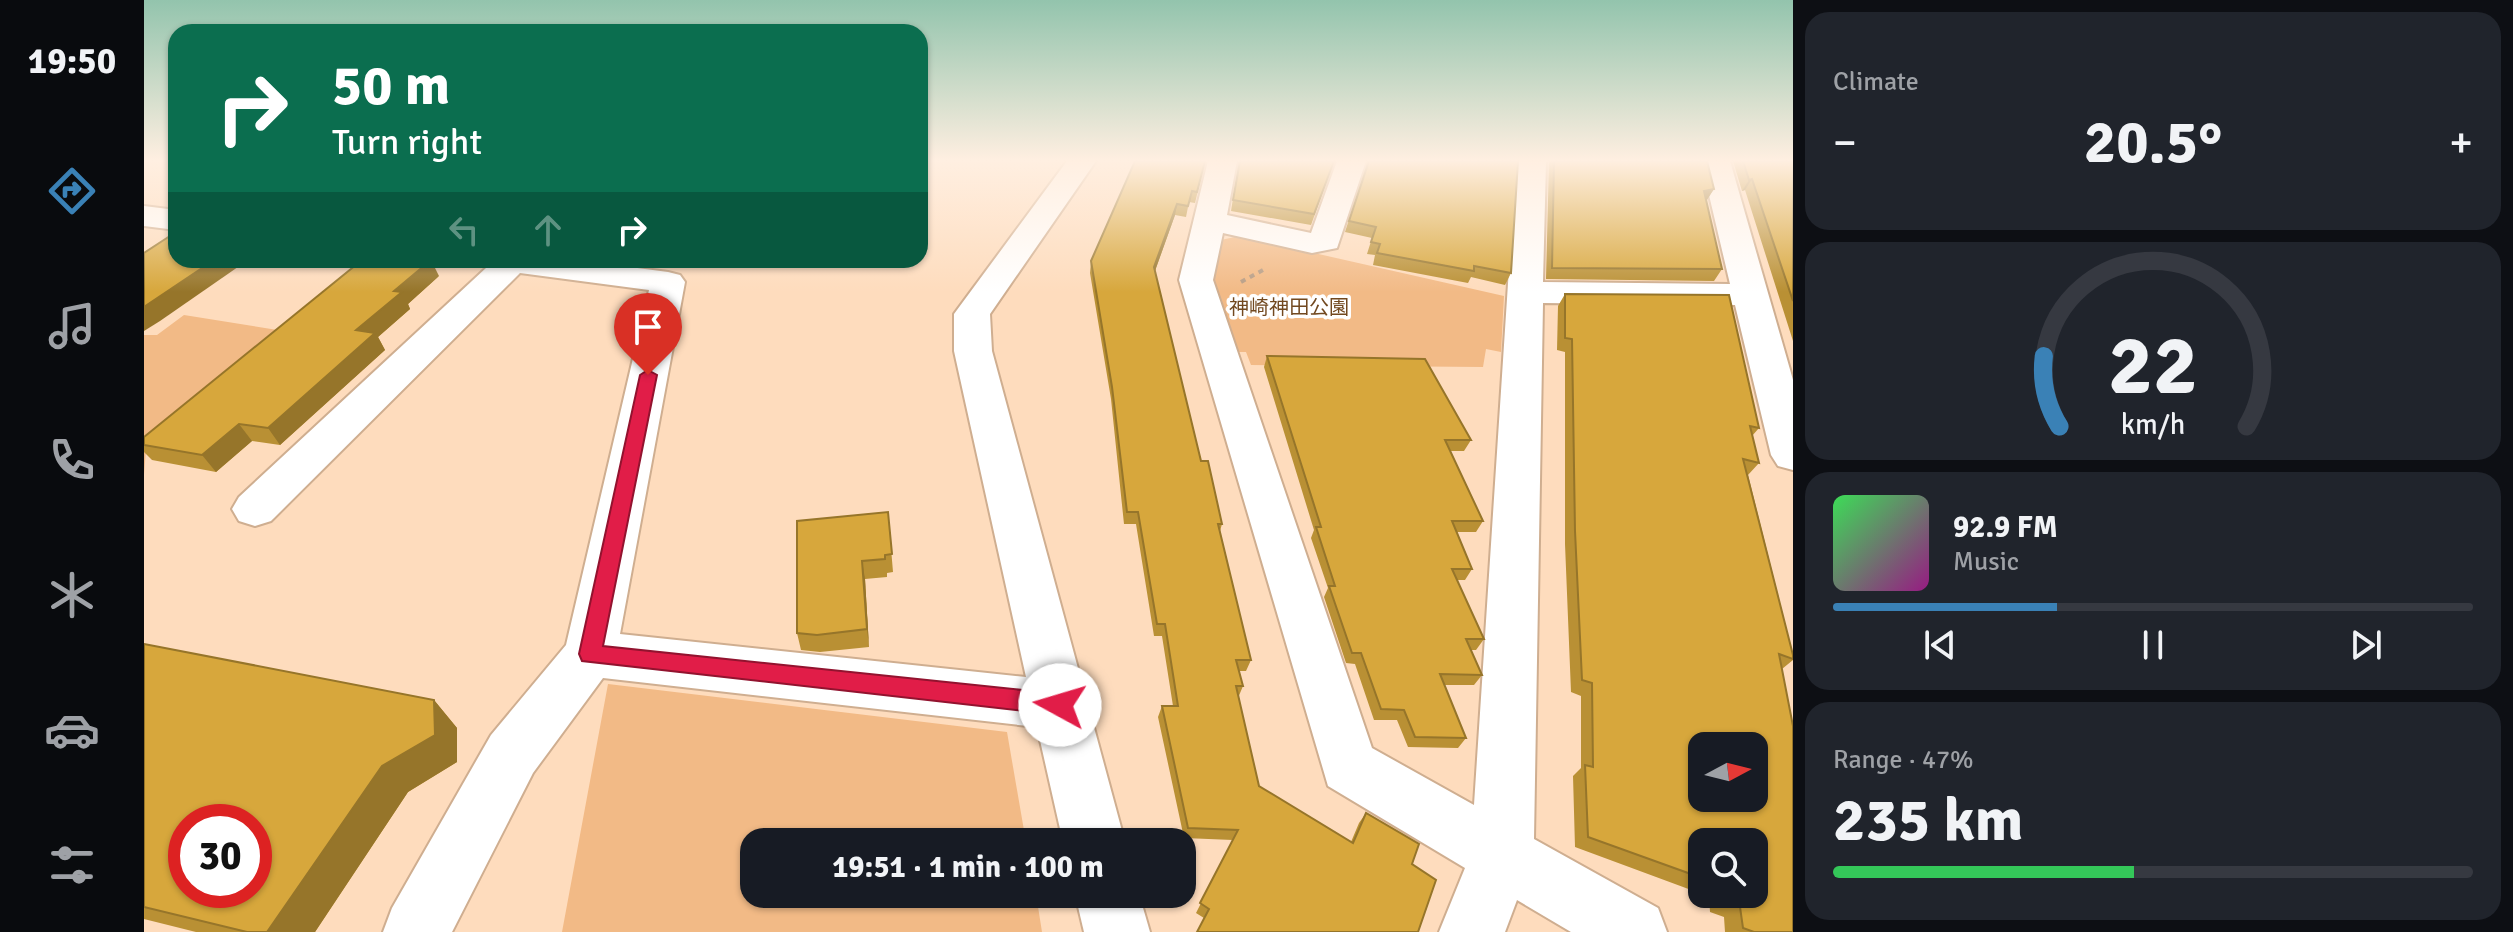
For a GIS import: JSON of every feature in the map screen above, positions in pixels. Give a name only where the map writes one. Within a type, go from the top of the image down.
[{"type":"street","points":[[1051,204],[972,314],[973,351],[1091,828]]},
{"type":"street","points":[[1214,204],[1196,280],[1349,766],[1634,932]]},
{"type":"street","points":[[1210,221],[1312,243],[1325,241],[1337,204]]},
{"type":"street","points":[[1472,932],[1502,855],[1529,204]]},
{"type":"street","points":[[1727,204],[1793,455]]},
{"type":"street","points":[[144,216],[168,219]]},
{"type":"street","points":[[255,509],[497,268]]},
{"type":"street","points":[[416,932],[512,754],[590,654],[668,282],[601,268]]},
{"type":"street","points":[[1525,292],[1751,295]]},
{"type":"street","points":[[590,654],[1060,705]]},
{"type":"street","points":[[1111,908],[1117,932]]},
{"type":"green space","name":"神崎神田公園","points":[[1239,236],[1504,296],[1501,352],[1486,349],[1483,367],[1251,365],[1246,352],[1236,352],[1212,278],[1221,240]]},
{"type":"green space","points":[[184,315],[296,333],[146,450],[144,475],[144,335],[157,335]]},
{"type":"green space","points":[[608,684],[1007,732],[1024,828],[740,828],[740,908],[1038,908],[1042,932],[562,932]]},
{"type":"building","points":[[1116,204],[1177,204],[1154,267],[1201,461],[1208,461],[1222,524],[1218,524],[1251,660],[1236,660],[1243,686],[1236,686],[1259,786],[1353,843],[1366,813],[1419,844],[1412,864],[1436,880],[1418,932],[1197,932],[1209,909],[1200,903],[1238,830],[1188,828],[1162,706],[1178,706],[1165,624],[1157,624],[1138,512],[1127,512],[1112,387],[1091,261]]},
{"type":"building","points":[[1259,204],[1318,204],[1314,214]]},
{"type":"building","points":[[1355,204],[1515,204],[1511,273],[1474,266],[1474,271],[1377,253],[1380,244],[1371,242],[1376,227],[1349,221]]},
{"type":"building","points":[[1553,204],[1707,204],[1722,269],[1552,268]]},
{"type":"building","points":[[1761,204],[1793,204],[1793,301]]},
{"type":"building","points":[[168,237],[168,268],[202,268],[144,307],[144,253]]},
{"type":"building","points":[[352,268],[421,268],[394,291],[402,292],[356,330],[375,333],[268,428],[239,424],[202,455],[144,445],[144,437]]},
{"type":"building","points":[[1565,294],[1729,295],[1759,428],[1750,426],[1759,463],[1743,459],[1793,655],[1793,659],[1779,654],[1793,726],[1793,932],[1754,932],[1743,928],[1740,908],[1768,908],[1768,828],[1688,828],[1688,873],[1588,837],[1585,765],[1593,767],[1592,683],[1582,680],[1575,531],[1572,339],[1565,338]]},
{"type":"building","points":[[1267,356],[1425,359],[1471,440],[1445,440],[1483,521],[1452,521],[1472,569],[1452,569],[1484,639],[1466,639],[1482,675],[1440,674],[1466,738],[1415,737],[1404,710],[1381,709],[1361,653],[1352,653],[1329,586],[1335,586],[1316,527],[1321,527]]},
{"type":"building","points":[[888,512],[892,554],[885,555],[885,559],[862,561],[867,629],[817,635],[797,633],[797,521]]},
{"type":"building","points":[[144,644],[434,700],[435,735],[382,766],[267,932],[247,932],[144,907]]},
{"type":"route","points":[[648,375],[590,654],[1060,705]]}]
